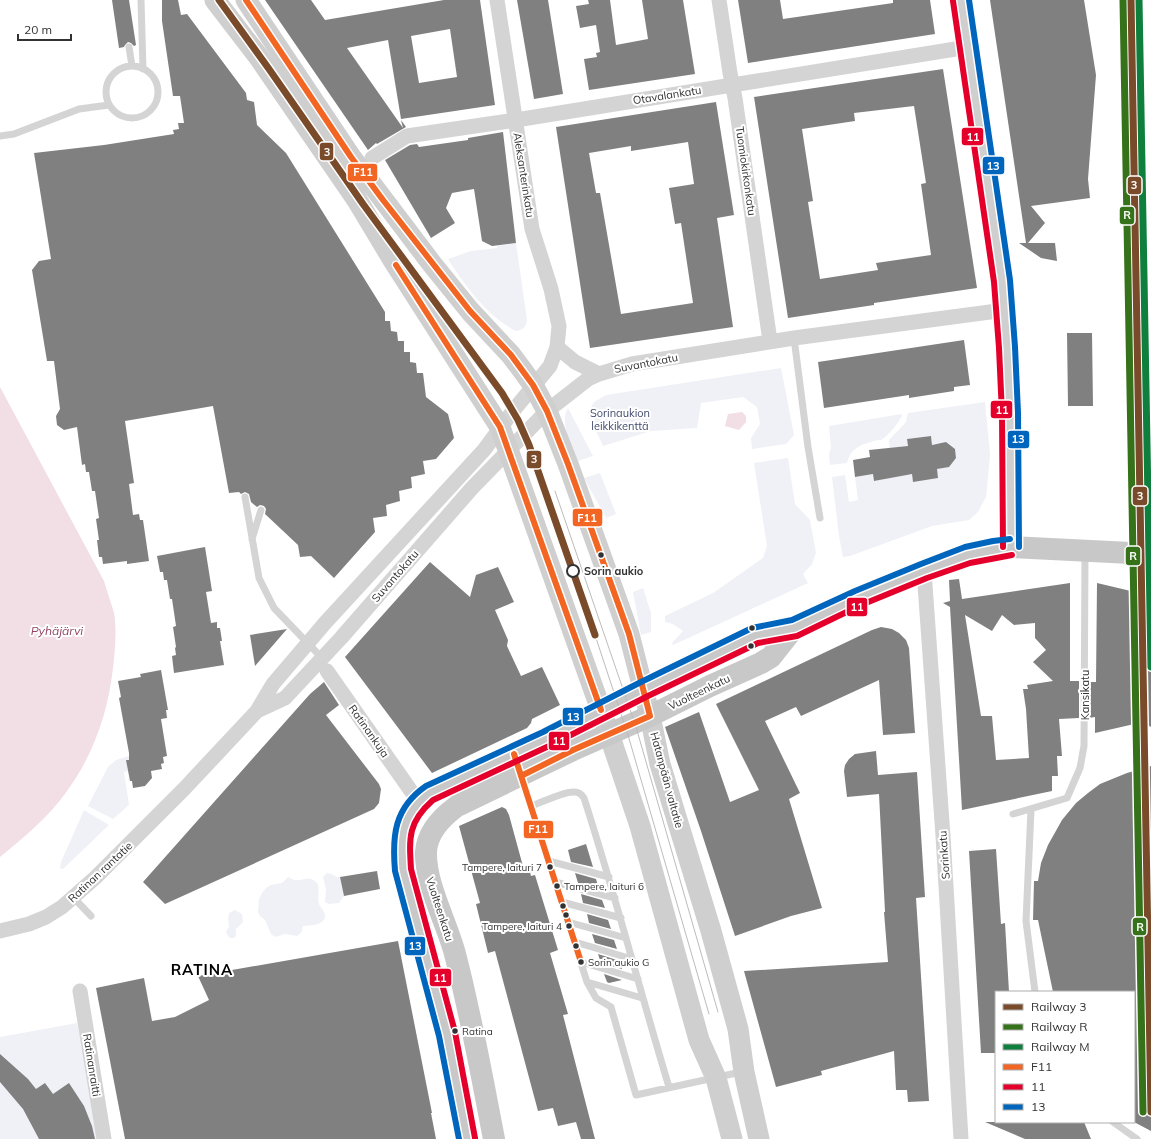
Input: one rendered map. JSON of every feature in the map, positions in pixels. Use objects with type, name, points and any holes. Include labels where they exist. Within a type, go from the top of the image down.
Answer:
[{"type":"main road","name":"Vuolteenkatu","points":[[467,1139],[445,1027],[403,870],[401,851],[402,830],[416,803],[429,792],[514,754],[755,635],[794,628],[858,598],[968,555],[1011,547],[1151,554]]},
{"type":"main road","name":"Vuolteenkatu","points":[[494,1139],[465,993],[454,952],[429,880],[426,865],[426,850],[433,829],[457,806],[608,734],[650,716],[771,657],[794,628]]},
{"type":"street","points":[[215,0],[258,56],[357,200],[393,260],[500,427],[601,710],[640,826],[699,1040],[716,1078],[732,1139]]},
{"type":"street","name":"Hatanpään valtatie","points":[[246,0],[340,141],[383,200],[470,311],[511,355],[533,385],[547,411],[568,464],[629,634],[644,689],[660,764],[711,931],[738,1029],[744,1072],[759,1139]]},
{"type":"street","name":"Aleksanterinkatu","points":[[497,0],[532,229],[556,307],[559,326],[557,347],[550,366],[533,385]]},
{"type":"street","name":"Tuomiokirkonkatu","points":[[719,0],[735,98],[770,342]]},
{"type":"street","points":[[961,0],[1005,310],[1010,404],[1011,547]]},
{"type":"street","name":"Otavalankatu","points":[[372,158],[407,136],[968,48]]},
{"type":"street","name":"Suvantokatu","points":[[258,712],[285,698],[325,665],[472,488],[547,411],[588,380],[599,374],[632,364],[794,338],[1005,310]]},
{"type":"street","points":[[557,347],[575,362],[599,374]]},
{"type":"street","name":"Suvantokatu","points":[[184,789],[258,712],[273,684],[325,623],[481,453],[533,385]]},
{"type":"street","name":"Sorinkatu","points":[[924,571],[943,842],[961,1139]]},
{"type":"street","name":"Ratinankuja","points":[[325,665],[411,791]]},
{"type":"street","name":"Ratinan rantatie","points":[[0,931],[29,924],[46,917],[62,907],[96,877],[184,789]]},
{"type":"street","name":"Ratinanraitti","points":[[80,991],[104,1139]]},
{"type":"lane","points":[[141,0],[143,69]]},
{"type":"lane","points":[[129,47],[132,66]]},
{"type":"lane","points":[[132,66],[143,69],[155,80],[158,88],[154,106],[140,117],[131,118],[122,116],[115,112],[109,105],[106,97],[106,88],[109,80],[113,74],[120,69],[132,66]]},
{"type":"lane","points":[[0,136],[14,134],[79,109],[109,105]]},
{"type":"lane","points":[[794,338],[808,447],[820,518]]},
{"type":"lane","points":[[245,497],[259,578],[274,608],[308,644],[325,665]]},
{"type":"lane","points":[[252,542],[261,510]]},
{"type":"lane","name":"Kansikatu","points":[[1013,814],[1031,810],[1067,798],[1080,768],[1084,746],[1085,551]]},
{"type":"lane","points":[[514,754],[587,982],[596,998],[611,1007],[636,1094],[744,1072]]},
{"type":"lane","points":[[531,806],[569,792],[577,792],[584,798],[609,877],[642,998],[669,1087]]},
{"type":"lane","points":[[1031,810],[1026,920],[1035,991]]},
{"type":"lane","points":[[549,861],[609,877]]},
{"type":"lane","points":[[555,882],[615,898]]},
{"type":"lane","points":[[73,897],[91,916]]},
{"type":"lane","points":[[562,902],[621,918]]},
{"type":"lane","points":[[568,922],[626,938]]},
{"type":"lane","points":[[575,942],[632,959]]},
{"type":"lane","points":[[581,962],[638,979]]},
{"type":"lane","points":[[587,982],[642,998]]},
{"type":"lane","points":[[1114,1123],[1138,1139]]},
{"type":"green space","points":[[516,243],[527,320],[524,328],[516,331],[505,325],[486,309],[462,280],[448,259],[471,251],[497,248],[497,246]]},
{"type":"green space","name":"Sorinaukion leikkikenttä","points":[[781,368],[794,435],[786,444],[752,449],[751,438],[760,424],[757,407],[743,397],[701,403],[697,428],[651,431],[603,446],[588,413],[594,402],[606,395]]},
{"type":"green space","points":[[985,402],[990,454],[986,497],[978,512],[969,520],[932,526],[850,556],[843,557],[832,477],[845,475],[849,502],[858,500],[855,477],[873,474],[874,481],[912,473],[913,482],[937,469],[947,467],[947,465],[951,464],[956,458],[955,449],[944,444],[932,445],[931,436],[907,439],[909,448],[890,451],[889,440],[906,422],[908,413]]},
{"type":"green space","points":[[568,408],[593,456],[578,461],[567,434],[565,420]]},
{"type":"green space","points":[[902,414],[897,424],[884,438],[864,444],[857,448],[851,454],[847,463],[830,465],[829,454],[831,448],[829,426]]},
{"type":"green space","points":[[788,458],[795,504],[810,520],[816,553],[812,564],[803,574],[808,583],[673,645],[672,643],[683,631],[673,624],[665,622],[665,616],[713,593],[763,558],[767,546],[754,463]]},
{"type":"green space","points":[[600,473],[616,514],[606,518],[584,478]]},
{"type":"green space","points":[[643,588],[651,613],[651,632],[641,635],[633,592]]},
{"type":"green space","points":[[129,756],[129,760],[127,760],[128,771],[124,772],[129,805],[113,819],[88,806],[108,767],[116,760]]},
{"type":"green space","points":[[84,810],[109,825],[63,869],[60,868],[61,862]]},
{"type":"green space","points":[[327,873],[340,877],[344,896],[339,903],[329,904],[325,902],[326,889],[323,877]]},
{"type":"green space","points":[[288,877],[294,880],[312,879],[317,883],[319,888],[319,904],[324,912],[325,919],[319,924],[303,926],[301,933],[297,936],[285,934],[275,937],[271,934],[265,920],[258,912],[259,899],[266,888],[271,885],[282,883]]},
{"type":"green space","points":[[235,910],[242,914],[243,922],[236,929],[236,936],[234,938],[230,938],[226,932],[229,927],[229,913]]},
{"type":"green space","points":[[77,1023],[87,1062],[100,1139],[0,1139],[0,1037]]},
{"type":"water","name":"Pyhäjärvi","points":[[0,387],[104,581],[114,613],[116,634],[108,701],[98,732],[85,762],[77,777],[52,809],[36,826],[0,857]]},
{"type":"water","points":[[742,412],[746,416],[746,422],[739,430],[725,426],[728,414]]},
{"type":"building","points":[[112,0],[129,0],[136,45],[134,46],[128,42],[124,47],[119,48]]},
{"type":"building","points":[[162,0],[178,0],[181,15],[187,14],[246,93],[247,100],[254,102],[257,125],[286,153],[385,312],[385,321],[390,321],[391,331],[397,332],[398,341],[404,341],[404,352],[410,352],[410,362],[416,363],[417,373],[423,373],[426,397],[448,414],[454,438],[436,459],[423,461],[425,474],[411,477],[412,488],[399,491],[400,501],[386,505],[387,516],[373,518],[375,532],[334,578],[311,556],[300,557],[298,545],[265,514],[266,509],[264,506],[260,505],[257,507],[251,502],[249,494],[245,492],[241,494],[239,492],[229,493],[213,406],[125,421],[134,483],[129,484],[133,515],[139,514],[140,520],[143,520],[149,561],[127,564],[127,561],[103,564],[102,557],[99,557],[97,540],[99,540],[96,519],[99,518],[95,491],[92,491],[89,472],[86,472],[85,464],[82,465],[77,427],[64,430],[57,425],[56,416],[60,409],[54,361],[47,361],[32,270],[39,261],[51,259],[34,153],[104,145],[174,134],[173,130],[179,129],[178,123],[184,123],[180,96],[173,96],[162,21]]},
{"type":"building","points":[[265,0],[311,0],[325,20],[444,0],[480,0],[495,105],[401,119],[388,40],[347,48],[403,128],[401,120],[406,127],[377,144],[376,143],[368,150]],"holes":[[[450,29],[457,77],[419,83],[411,36]]]},
{"type":"building","points":[[517,0],[548,0],[563,94],[534,99]]},
{"type":"building","points":[[588,0],[610,0],[616,45],[648,39],[642,0],[683,0],[695,74],[589,90],[584,59],[597,57],[596,53],[600,52],[596,25],[580,28],[576,6],[589,4]]},
{"type":"building","points":[[738,0],[780,0],[783,19],[893,3],[893,0],[930,0],[935,34],[748,63]]},
{"type":"building","points":[[990,0],[1084,0],[1096,75],[1088,179],[1090,198],[1031,206],[1045,223],[1028,243],[1055,243],[1057,261],[1041,258],[1019,243],[1026,243]]},
{"type":"building","points":[[943,69],[977,288],[874,303],[874,305],[788,318],[754,97]],"holes":[[[914,106],[926,183],[921,184],[931,255],[876,263],[878,270],[820,279],[808,202],[813,201],[802,129],[855,121],[854,113]]]},
{"type":"building","points":[[716,102],[734,215],[717,218],[733,327],[590,348],[556,127]],"holes":[[[688,142],[694,184],[669,188],[675,224],[681,223],[693,303],[621,314],[600,193],[596,193],[589,153],[631,146],[631,151]]]},
{"type":"building","points":[[503,132],[516,243],[492,246],[482,241],[474,189],[452,193],[446,208],[455,223],[431,238],[385,160],[410,145],[417,144],[419,147],[468,140],[468,138]]},
{"type":"building","points":[[1067,333],[1092,333],[1093,406],[1068,406]]},
{"type":"building","points":[[964,340],[970,385],[954,387],[954,391],[909,398],[909,395],[824,408],[818,362]]},
{"type":"building","points":[[931,436],[932,445],[946,442],[955,449],[956,458],[949,467],[937,469],[938,478],[913,482],[912,474],[874,481],[873,474],[855,477],[853,460],[870,457],[869,450],[908,446],[907,439]]},
{"type":"building","points":[[205,547],[212,591],[206,592],[211,623],[217,622],[217,628],[220,628],[222,641],[220,641],[224,665],[174,673],[172,656],[176,655],[176,647],[173,627],[176,626],[172,599],[170,599],[167,580],[164,580],[163,572],[160,572],[157,556]]},
{"type":"building","points":[[430,562],[470,597],[476,575],[498,567],[514,602],[495,610],[508,640],[507,646],[521,676],[542,667],[560,705],[532,719],[527,728],[432,773],[345,657]]},
{"type":"building","points":[[959,579],[962,599],[1070,583],[1070,681],[1079,681],[1079,718],[1059,719],[1062,756],[1057,756],[1058,776],[1052,776],[1052,791],[962,810],[950,607],[943,603],[950,601],[949,580]],"holes":[[[965,615],[992,631],[1002,615],[1014,625],[1035,623],[1035,638],[1046,650],[1033,662],[1053,681],[1027,685],[1028,689],[1023,689],[1026,709],[1029,758],[996,760],[992,716],[981,716]]]},
{"type":"building","points":[[1097,583],[1135,592],[1135,653],[1151,662],[1151,727],[1143,722],[1095,733],[1095,717],[1089,718],[1089,682],[1096,682]]},
{"type":"building","points":[[881,627],[892,629],[899,633],[906,640],[909,648],[915,733],[883,735],[879,680],[801,716],[796,707],[765,721],[800,793],[789,799],[822,908],[791,916],[735,936],[665,727],[699,712],[730,802],[759,790],[716,704]]},
{"type":"building","points":[[287,629],[255,666],[250,635]]},
{"type":"building","points":[[161,670],[168,710],[166,710],[167,718],[161,719],[167,756],[163,757],[164,763],[161,764],[162,769],[151,771],[152,778],[145,786],[133,788],[132,781],[130,781],[126,760],[129,760],[129,753],[119,698],[121,697],[118,681],[141,677],[140,674]]},
{"type":"building","points":[[324,682],[339,705],[326,715],[379,784],[381,789],[379,803],[374,809],[165,904],[143,882],[310,694]]},
{"type":"building","points":[[876,751],[878,775],[917,772],[925,897],[916,898],[929,1101],[908,1102],[907,1090],[896,1090],[894,1051],[821,1071],[822,1075],[776,1087],[744,971],[888,962],[884,912],[879,794],[847,797],[844,771],[845,765],[855,754]]},
{"type":"building","points":[[1151,766],[1151,1131],[1135,1123],[1135,991],[1053,991],[1038,920],[1033,920],[1034,881],[1038,881],[1041,863],[1048,845],[1062,820],[1076,803],[1100,784],[1127,773]]},
{"type":"building","points":[[502,807],[506,809],[509,815],[524,870],[529,868],[531,876],[535,875],[558,950],[550,953],[568,1014],[563,1015],[595,1139],[581,1139],[576,1122],[558,1126],[553,1108],[538,1111],[495,951],[488,953],[476,904],[480,903],[459,826]]},
{"type":"building","points":[[586,844],[593,867],[571,862],[568,850]]},
{"type":"building","points":[[996,849],[1001,924],[1005,923],[1009,991],[995,991],[995,1053],[981,1053],[969,851]]},
{"type":"building","points":[[377,871],[380,889],[344,896],[340,877]]},
{"type":"building","points":[[575,873],[596,879],[599,889],[578,883]]},
{"type":"building","points":[[581,894],[602,900],[605,908],[583,903]]},
{"type":"building","points":[[587,914],[608,920],[611,929],[589,923]]},
{"type":"building","points":[[592,934],[614,940],[617,949],[595,943]]},
{"type":"building","points":[[398,941],[436,1139],[125,1139],[96,988],[144,978],[152,1021],[175,1017],[209,1000],[198,976]]},
{"type":"building","points":[[598,954],[620,961],[622,969],[601,963]]},
{"type":"building","points":[[604,974],[622,980],[609,983],[607,982]]},
{"type":"building","points":[[0,1054],[28,1079],[36,1089],[45,1083],[53,1094],[69,1083],[84,1106],[92,1126],[95,1139],[39,1139],[23,1109],[0,1082]]},
{"type":"building","points":[[985,1122],[1084,1123],[1091,1139],[1025,1139]]},
{"type":"tram line","points":[[555,491],[636,727],[718,1012]]},
{"type":"tram line","points":[[595,635],[628,735],[709,1014]]},
{"type":"rail line","name":"3","points":[[219,0],[363,204],[502,393],[518,420],[529,445],[595,635]]},
{"type":"rail line","name":"R","points":[[1123,0],[1143,1112]]},
{"type":"rail line","name":"3","points":[[1131,0],[1151,1112]]},
{"type":"rail line","name":"M","points":[[1139,0],[1151,667]]},
{"type":"transit line","name":"F11","points":[[246,0],[351,157],[383,200],[470,311],[511,355],[533,385],[547,411],[568,464],[629,634],[650,716]]},
{"type":"transit line","name":"13","points":[[969,0],[1010,280],[1018,413],[1019,547]]},
{"type":"transit line","name":"11","points":[[953,1],[994,282],[1002,414],[1003,547]]},
{"type":"transit line","name":"F11","points":[[396,265],[500,427],[601,710]]},
{"type":"transit line","name":"13","points":[[459,1139],[439,1036],[395,871],[394,846],[397,824],[401,813],[415,795],[426,786],[543,732],[752,628],[792,620],[855,591],[965,547],[1010,539]]},
{"type":"transit line","name":"11","points":[[475,1138],[455,1032],[411,869],[410,839],[415,823],[425,808],[433,800],[549,746],[758,643],[797,636],[861,605],[927,578],[970,563],[1012,555]]},
{"type":"transit line","name":"F11","points":[[521,776],[573,750],[650,716]]},
{"type":"transit line","name":"F11","points":[[514,754],[581,962]]},
{"type":"place","name":"Sorin aukio","points":[[573,571]]},
{"type":"place","name":"Tampere, laituri 7","points":[[550,867]]},
{"type":"place","name":"Tampere, laituri 6","points":[[557,886]]},
{"type":"place","name":"Tampere, laituri 4","points":[[569,926]]},
{"type":"place","name":"Sorin aukio G","points":[[581,962]]},
{"type":"place","name":"Ratina","points":[[455,1031]]},
{"type":"district","name":"RATINA","points":[[202,970]]}]
